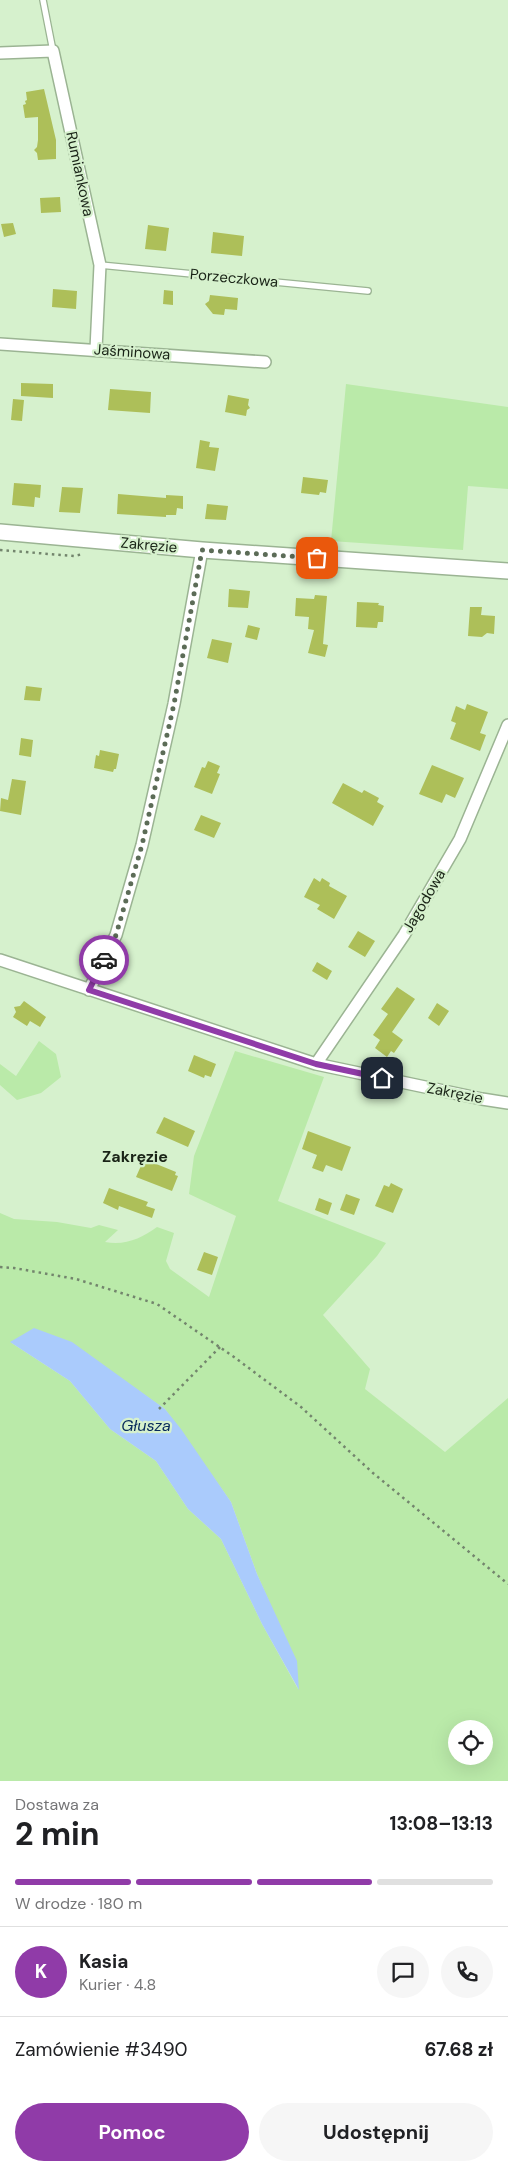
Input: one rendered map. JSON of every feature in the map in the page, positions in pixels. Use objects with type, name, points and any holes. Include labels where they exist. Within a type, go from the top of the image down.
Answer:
[{"type":"street","points":[[0,53],[53,50]]},
{"type":"street","name":"Rumiankowa","points":[[53,50],[100,266],[96,349]]},
{"type":"street","name":"Jaśminowa","points":[[0,344],[96,349],[265,362]]},
{"type":"street","name":"Zakręzie","points":[[0,532],[202,550],[508,571]]},
{"type":"street","points":[[89,990],[116,935],[142,845],[174,704],[202,550]]},
{"type":"street","name":"Jagodowa","points":[[316,1064],[404,935],[460,839],[508,725]]},
{"type":"street","name":"Zakręzie","points":[[0,960],[316,1064],[508,1103]]},
{"type":"lane","name":"Rumiankowa","points":[[43,0],[53,50]]},
{"type":"lane","name":"Porzeczkowa","points":[[100,266],[368,290]]},
{"type":"path","points":[[0,550],[74,556],[90,553]]},
{"type":"path","points":[[0,1267],[76,1279],[157,1304],[220,1347],[301,1407],[373,1473],[508,1584]]},
{"type":"path","points":[[160,1409],[220,1347]]},
{"type":"green space","points":[[346,384],[508,407],[508,489],[468,486],[463,550],[331,541]]},
{"type":"green space","points":[[39,1041],[56,1054],[61,1077],[41,1093],[17,1100],[0,1085],[0,1064],[16,1076]]},
{"type":"green space","points":[[235,1051],[324,1077],[278,1201],[386,1243],[377,1256],[323,1315],[370,1369],[365,1389],[445,1452],[508,1398],[508,1781],[0,1781],[0,1213],[14,1219],[57,1222],[91,1228],[99,1225],[118,1230],[105,1242],[112,1243],[133,1240],[157,1227],[174,1233],[166,1261],[170,1269],[209,1297],[236,1216],[189,1194],[194,1156]],"holes":[[[10,1342],[133,1387],[165,1409],[231,1502],[257,1574],[275,1615],[298,1689],[262,1624],[221,1539],[188,1509],[156,1461],[110,1429],[70,1381]]]},
{"type":"water","name":"Głusza","points":[[34,1328],[72,1342],[165,1409],[181,1429],[231,1502],[257,1574],[297,1661],[299,1690],[262,1624],[221,1539],[188,1509],[156,1461],[110,1429],[70,1381],[10,1342]]},
{"type":"building","points":[[44,89],[56,140],[56,159],[38,160],[37,153],[34,150],[37,147],[38,140],[38,117],[25,118],[23,105],[26,104],[25,101],[27,100],[26,92]]},
{"type":"building","points":[[60,197],[61,212],[41,213],[40,198]]},
{"type":"building","points":[[13,223],[16,234],[4,237],[1,224]]},
{"type":"building","points":[[148,225],[169,228],[166,251],[145,249]]},
{"type":"building","points":[[213,232],[244,236],[242,256],[211,253]]},
{"type":"building","points":[[53,289],[77,291],[76,309],[52,307]]},
{"type":"building","points":[[164,290],[173,291],[173,305],[163,304]]},
{"type":"building","points":[[210,295],[238,298],[237,310],[225,309],[224,315],[213,314],[205,304],[209,301]]},
{"type":"building","points":[[21,383],[53,384],[53,398],[21,396]]},
{"type":"building","points":[[110,389],[151,392],[150,413],[108,410]]},
{"type":"building","points":[[228,395],[249,399],[248,405],[250,408],[247,410],[246,416],[225,412]]},
{"type":"building","points":[[13,399],[24,400],[22,421],[11,420]]},
{"type":"building","points":[[200,440],[210,442],[209,447],[219,448],[215,471],[196,468]]},
{"type":"building","points":[[303,477],[328,480],[326,493],[320,492],[319,495],[301,493]]},
{"type":"building","points":[[14,483],[41,485],[40,498],[35,497],[34,507],[12,505]]},
{"type":"building","points":[[62,487],[83,488],[80,513],[59,512]]},
{"type":"building","points":[[118,494],[166,498],[166,495],[183,496],[183,509],[177,508],[176,515],[166,515],[166,517],[117,514]]},
{"type":"building","points":[[207,504],[228,506],[226,520],[205,519]]},
{"type":"building","points":[[229,589],[250,591],[248,608],[228,607]]},
{"type":"building","points":[[315,595],[327,596],[323,644],[328,645],[325,657],[308,653],[314,630],[308,629],[309,617],[295,616],[296,598],[314,599]]},
{"type":"building","points":[[357,602],[379,603],[378,605],[384,606],[383,622],[378,622],[377,628],[356,627]]},
{"type":"building","points":[[470,607],[482,607],[481,615],[495,616],[494,634],[487,633],[482,637],[468,636]]},
{"type":"building","points":[[248,625],[260,628],[257,640],[245,637]]},
{"type":"building","points":[[212,639],[232,643],[228,663],[207,658]]},
{"type":"building","points":[[26,686],[42,688],[40,701],[24,700]]},
{"type":"building","points":[[467,704],[488,712],[480,733],[486,735],[480,751],[450,739],[456,723],[451,721],[456,706],[465,710]]},
{"type":"building","points":[[21,738],[33,740],[31,757],[19,755]]},
{"type":"building","points":[[100,750],[119,754],[116,769],[113,772],[94,768],[96,755],[99,756]]},
{"type":"building","points":[[208,761],[220,766],[217,773],[220,774],[212,794],[194,787],[202,767],[205,768]]},
{"type":"building","points":[[432,765],[464,778],[455,798],[446,794],[442,803],[419,794]]},
{"type":"building","points":[[12,779],[26,781],[21,815],[0,811],[1,798],[8,800]]},
{"type":"building","points":[[343,783],[362,793],[364,790],[379,798],[377,802],[384,806],[373,826],[332,803]]},
{"type":"building","points":[[201,815],[221,823],[214,838],[194,830]]},
{"type":"building","points":[[314,878],[320,882],[322,878],[330,883],[329,886],[347,896],[334,919],[317,909],[320,905],[304,897]]},
{"type":"building","points":[[358,931],[375,941],[365,957],[348,947]]},
{"type":"building","points":[[317,962],[332,971],[327,980],[312,971]]},
{"type":"building","points":[[397,987],[415,999],[392,1032],[403,1040],[394,1053],[391,1051],[387,1057],[375,1048],[380,1040],[373,1035],[388,1014],[381,1009]]},
{"type":"building","points":[[24,1001],[46,1017],[40,1027],[30,1021],[27,1026],[13,1017],[16,1012],[14,1007],[20,1006]]},
{"type":"building","points":[[437,1003],[449,1011],[439,1026],[428,1018]]},
{"type":"building","points":[[194,1055],[216,1064],[211,1077],[205,1075],[204,1078],[188,1071]]},
{"type":"building","points":[[164,1117],[195,1131],[188,1147],[156,1133]]},
{"type":"building","points":[[308,1131],[351,1147],[342,1171],[326,1165],[323,1172],[312,1168],[317,1155],[302,1149]]},
{"type":"building","points":[[144,1159],[176,1172],[175,1175],[178,1176],[172,1191],[136,1177]]},
{"type":"building","points":[[391,1183],[403,1189],[393,1213],[375,1206],[384,1185],[389,1187]]},
{"type":"building","points":[[109,1188],[148,1202],[146,1206],[155,1209],[152,1218],[119,1206],[118,1210],[103,1203]]},
{"type":"building","points":[[346,1194],[360,1199],[354,1215],[340,1210]]},
{"type":"building","points":[[319,1198],[332,1203],[328,1215],[315,1210]]},
{"type":"building","points":[[204,1252],[218,1257],[212,1275],[197,1270]]},
{"type":"way so far","points":[[104,960],[116,935],[142,845],[174,704],[202,550],[317,558]]},
{"type":"district","name":"Zakręzie","points":[[135,1156]]},
{"type":"route","points":[[104,960],[89,990],[316,1064],[382,1078]]}]
